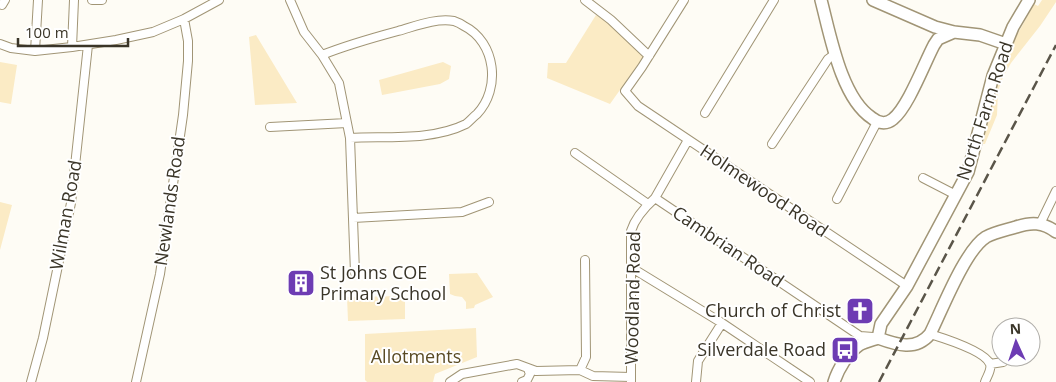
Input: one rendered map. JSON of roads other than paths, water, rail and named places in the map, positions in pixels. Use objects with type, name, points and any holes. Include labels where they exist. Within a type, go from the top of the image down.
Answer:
[{"type":"street","points":[[35,51],[38,0]]},
{"type":"street","points":[[72,47],[74,0]]},
{"type":"street","points":[[92,0],[102,0]]},
{"type":"street","points":[[0,44],[11,48],[35,51],[88,45],[153,32],[184,19],[209,2],[219,0]]},
{"type":"street","points":[[290,0],[304,32],[322,55],[339,83],[350,138],[355,273]]},
{"type":"street","points":[[585,0],[611,20],[649,56],[684,0]]},
{"type":"street","points":[[705,113],[774,0]]},
{"type":"street","points":[[821,0],[835,54],[847,87],[860,108],[877,122],[887,122],[895,116],[903,106],[938,39],[954,32]]},
{"type":"street","name":"North Farm Road","points":[[878,338],[881,324],[907,286],[968,172],[993,76],[1013,28],[1029,0]]},
{"type":"street","points":[[878,1],[935,26],[954,32],[980,35],[1006,44]]},
{"type":"street","name":"Newlands Road","points":[[136,382],[160,274],[179,143],[188,61],[188,41],[184,19]]},
{"type":"street","points":[[322,55],[347,45],[430,22],[455,21],[478,35],[485,45],[490,59],[492,79],[489,96],[468,123],[434,134],[350,138]]},
{"type":"street","name":"Wilman Road","points":[[31,382],[43,338],[71,203],[88,45]]},
{"type":"street","points":[[772,144],[828,59],[835,54]]},
{"type":"street","name":"Holmewood Road","points":[[649,56],[625,91],[638,106],[907,286]]},
{"type":"street","points":[[278,118],[274,127],[347,123]]},
{"type":"street","points":[[837,199],[877,122]]},
{"type":"street","name":"Woodland Road","points":[[631,379],[632,231],[634,222],[655,198],[688,140]]},
{"type":"street","points":[[575,153],[648,204]]},
{"type":"street","name":"North Farm Road","points":[[923,178],[956,195]]},
{"type":"street","points":[[1040,224],[1056,191]]},
{"type":"street","name":"Cambrian Road","points":[[655,198],[860,336],[878,338]]},
{"type":"street","points":[[353,218],[462,212],[489,202]]},
{"type":"street","points":[[834,382],[846,359],[860,345],[878,338],[891,343],[913,345],[924,341],[930,334],[965,263],[976,246],[985,238],[994,233],[1029,223],[1040,224],[1056,232]]},
{"type":"street","points":[[580,370],[586,357],[585,260]]},
{"type":"street","points":[[632,268],[722,323],[810,382]]},
{"type":"street","points":[[696,382],[698,361],[722,323]]},
{"type":"street","points":[[851,330],[854,337],[853,351]]},
{"type":"street","points":[[930,334],[979,353],[986,359],[990,364],[990,372],[984,382]]},
{"type":"street","points":[[450,382],[462,374],[517,364],[536,371],[580,370],[593,376],[631,379]]},
{"type":"street","points":[[522,382],[527,380],[530,374],[528,369]]},
{"type":"railway","points":[[879,382],[1056,45]]},
{"type":"place","name":"St Johns COE Primary School","points":[[301,283]]},
{"type":"place","name":"Church of Christ","points":[[860,311]]},
{"type":"place","name":"Silverdale Road","points":[[845,350]]},
{"type":"park label","name":"Allotments","points":[[416,357]]}]
